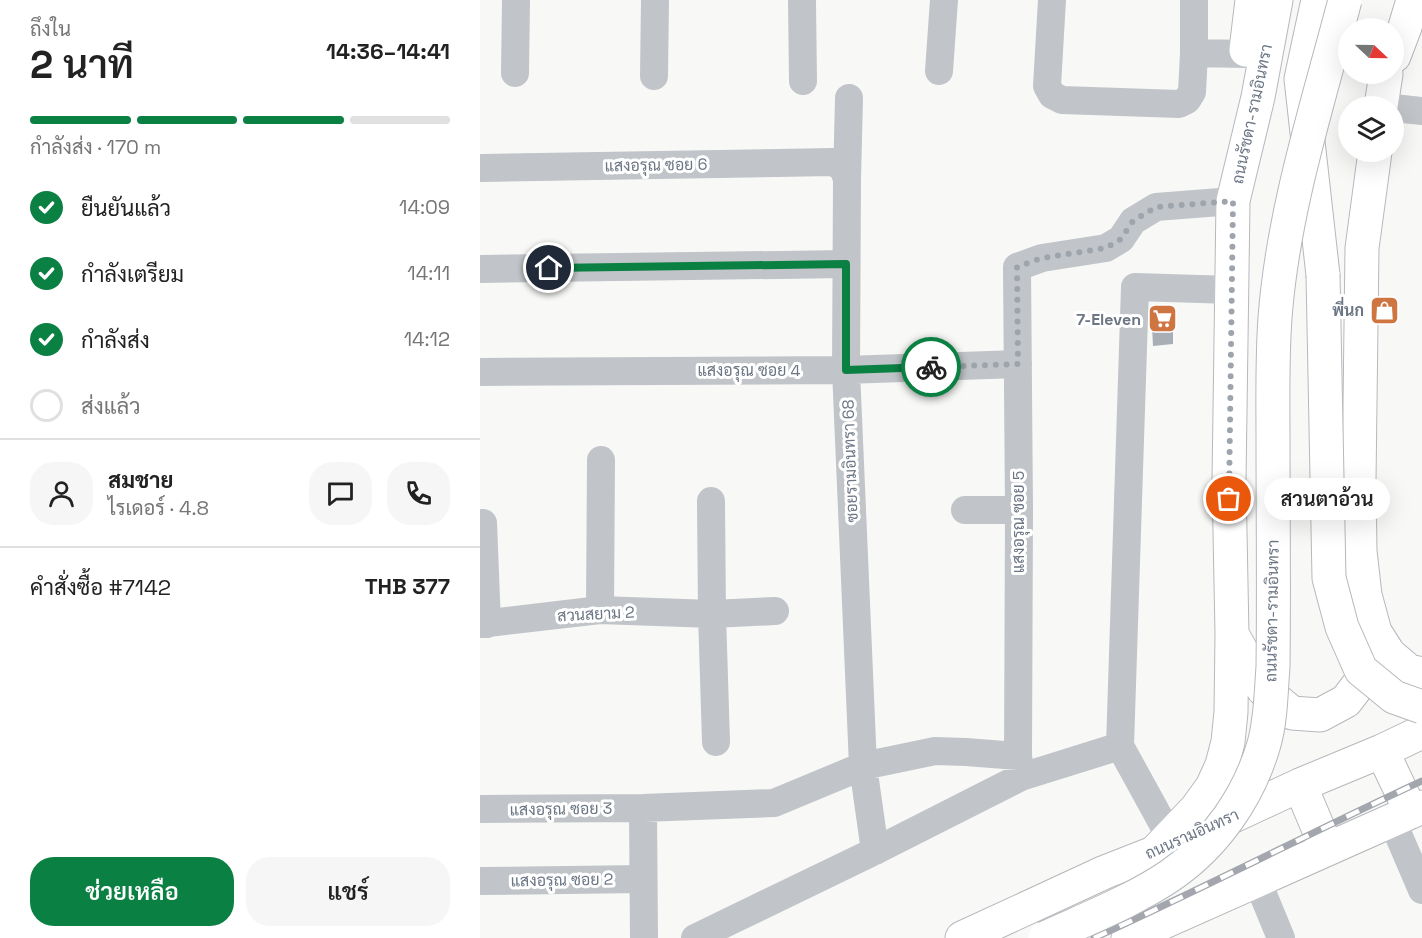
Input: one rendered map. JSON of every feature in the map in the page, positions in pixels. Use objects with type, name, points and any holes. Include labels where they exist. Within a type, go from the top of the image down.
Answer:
[{"type":"main road","points":[[1233,201],[1252,0]]},
{"type":"main road","name":"ถนนรัชดา-รามอินทรา","points":[[1163,844],[1196,809],[1212,787],[1222,765],[1228,742],[1231,712],[1232,634],[1229,481],[1233,201],[1258,97],[1276,0]]},
{"type":"main road","points":[[1307,0],[1301,79],[1323,275],[1329,578],[1342,627],[1361,670],[1394,697],[1422,707]]},
{"type":"main road","points":[[1301,79],[1318,0]]},
{"type":"main road","name":"ถนนรัชดา-รามอินทรา","points":[[1045,938],[1144,892],[1196,856],[1217,833],[1236,806],[1252,774],[1264,742],[1270,708],[1273,637],[1273,369],[1275,318],[1281,262],[1304,156],[1345,0]]},
{"type":"main road","points":[[1392,18],[1394,0]]},
{"type":"main road","points":[[1404,30],[1413,0]]},
{"type":"main road","points":[[1374,162],[1362,248],[1360,551],[1365,595],[1375,632],[1389,654],[1408,671],[1422,674]]},
{"type":"main road","points":[[1232,634],[1263,689],[1292,713],[1320,715],[1346,701],[1359,684],[1369,664],[1375,632]]},
{"type":"main road","name":"ถนนรามอินทรา","points":[[962,938],[1163,844],[1422,732]]},
{"type":"main road","points":[[1128,938],[1408,813],[1382,751]]},
{"type":"main road","points":[[1300,785],[1327,849]]},
{"type":"main road","points":[[1105,872],[1116,878],[1126,896],[1126,913],[1119,938]]},
{"type":"street","points":[[515,74],[516,0]]},
{"type":"street","points":[[654,76],[655,0]]},
{"type":"street","points":[[802,0],[803,81]]},
{"type":"street","points":[[939,71],[944,0]]},
{"type":"street","points":[[1052,0],[1047,88],[1052,95],[1061,100],[1181,104],[1192,92],[1194,0]]},
{"type":"street","points":[[1194,53],[1246,54]]},
{"type":"street","name":"ซอยรามอินทรา 68","points":[[849,98],[840,171],[846,264],[846,370],[863,766],[875,851]]},
{"type":"street","points":[[1404,109],[1422,111]]},
{"type":"street","name":"แสงอรุณ ซอย 6","points":[[480,168],[840,171]]},
{"type":"street","name":"แสงอรุณ ซอย 5","points":[[1019,767],[1017,267],[1042,258],[1106,248],[1121,239],[1133,221],[1156,207],[1233,201]]},
{"type":"street","points":[[480,269],[846,264]]},
{"type":"street","points":[[1163,844],[1120,746],[1135,286],[1232,290]]},
{"type":"street","name":"แสงอรุณ ซอย 4","points":[[480,372],[846,370],[1018,364]]},
{"type":"street","points":[[600,610],[601,460]]},
{"type":"street","points":[[711,501],[716,742]]},
{"type":"street","points":[[965,510],[1019,510]]},
{"type":"street","points":[[483,523],[484,624]]},
{"type":"street","name":"สวนสยาม 2","points":[[484,624],[600,610],[712,614],[775,610]]},
{"type":"street","points":[[695,938],[875,851],[1019,767],[1120,746]]},
{"type":"street","points":[[644,938],[643,808],[774,803],[863,766],[935,751],[966,752],[1019,767]]},
{"type":"street","name":"แสงอรุณ ซอย 3","points":[[480,810],[643,808]]},
{"type":"street","points":[[1408,813],[1422,890]]},
{"type":"street","name":"แสงอรุณ ซอย 2","points":[[480,881],[643,879]]},
{"type":"street","points":[[1257,880],[1281,938]]},
{"type":"building","name":"7-Eleven","points":[[1173,305],[1173,344],[1153,346],[1151,306]]},
{"type":"railway","points":[[1094,938],[1422,781]]},
{"type":"way so far","points":[[931,367],[1018,364],[1017,267],[1042,258],[1106,248],[1121,239],[1133,221],[1156,207],[1233,201],[1229,499]]},
{"type":"place","name":"พี่นก","points":[[1385,310]]},
{"type":"place","name":"7-Eleven","points":[[1162,319]]},
{"type":"place","name":"สวนตาอ้วน","points":[[1229,499]]},
{"type":"route","points":[[549,268],[846,264],[846,370],[931,367]]}]
